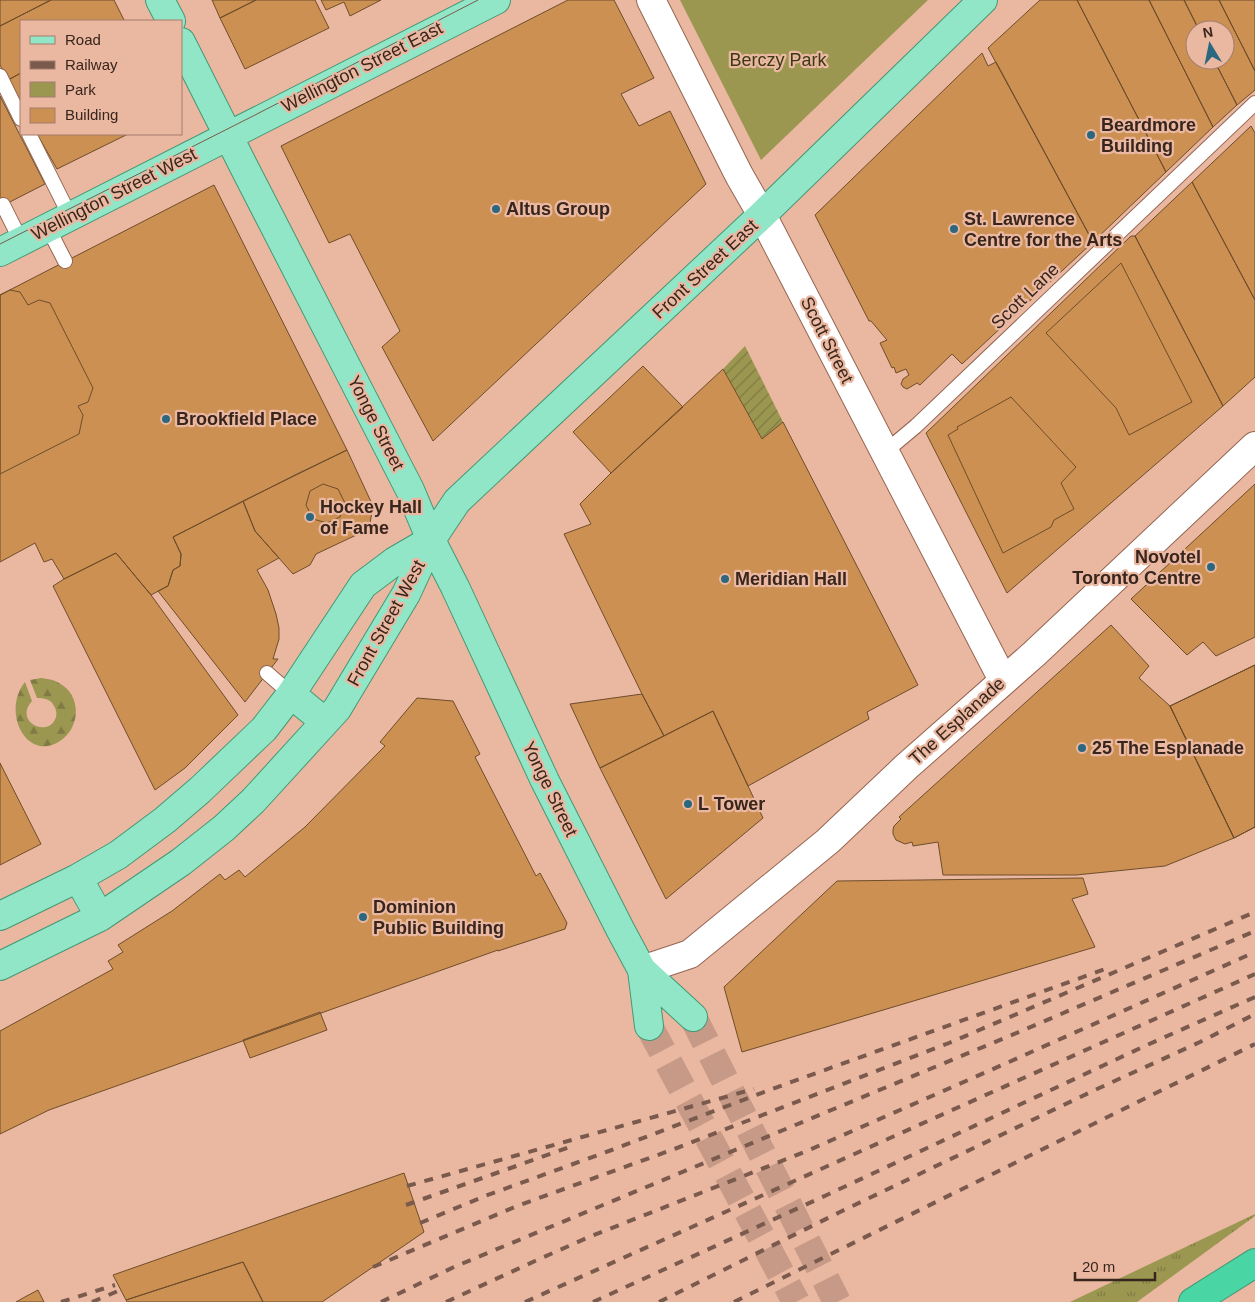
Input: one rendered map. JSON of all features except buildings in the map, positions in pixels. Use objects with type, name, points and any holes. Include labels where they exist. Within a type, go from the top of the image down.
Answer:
[{"type":"highway","points":[[1193,1302],[1255,1263]]},
{"type":"main road","points":[[160,0],[170,20]]},
{"type":"main road","name":"Wellington Street East","points":[[228,136],[496,0]]},
{"type":"main road","name":"Front Street East","points":[[431,540],[457,501],[762,215],[983,0]]},
{"type":"main road","name":"Yonge Street","points":[[182,44],[410,490],[431,540],[455,587],[545,781],[620,929],[642,970],[693,1017]]},
{"type":"main road","name":"Wellington Street West","points":[[11,246],[228,136]]},
{"type":"main road","name":"Front Street West","points":[[0,916],[78,878],[118,855],[165,820],[200,790],[264,729],[290,694],[363,585],[395,561],[431,540]]},
{"type":"main road","name":"Front Street West","points":[[0,966],[100,917],[181,862],[224,828],[253,801],[337,709],[406,594],[431,540]]},
{"type":"main road","points":[[290,694],[325,722]]},
{"type":"main road","points":[[78,878],[100,917]]},
{"type":"main road","name":"Yonge Street","points":[[642,970],[649,1026]]},
{"type":"street","name":"Scott Street","points":[[651,0],[1002,680]]},
{"type":"street","name":"The Esplanade","points":[[642,970],[690,954],[828,841],[906,767],[1002,680],[1034,654],[1255,446]]},
{"type":"lane","points":[[0,76],[20,117]]},
{"type":"lane","name":"Scott Lane","points":[[885,452],[916,426],[1255,103]]},
{"type":"lane","points":[[29,135],[59,222],[65,261]]},
{"type":"lane","points":[[3,205],[11,246]]},
{"type":"lane","points":[[267,673],[290,694]]},
{"type":"green space","name":"Berczy Park","points":[[680,0],[928,0],[761,160]]},
{"type":"green space","points":[[745,346],[783,422],[762,439],[723,369]]},
{"type":"green space","points":[[50,679],[66,688],[71,694],[76,709],[70,732],[64,738],[51,745],[40,746],[30,741],[22,732],[17,721],[16,708],[18,694],[25,682],[32,701],[27,709],[29,721],[40,727],[47,727],[52,723],[56,717],[53,704],[47,699],[37,698],[30,680]]},
{"type":"green space","points":[[1255,1214],[1255,1216],[1137,1302],[1070,1302]]},
{"type":"tunnel","points":[[693,1017],[837,1302]]},
{"type":"tunnel","points":[[649,1026],[796,1302]]},
{"type":"tram line","points":[[0,244],[478,0]]},
{"type":"railway","points":[[373,1267],[517,1206],[677,1148],[949,1043],[1255,912]]},
{"type":"railway","points":[[381,1302],[454,1267],[1019,1032],[1255,931]]},
{"type":"railway","points":[[446,1302],[589,1237],[807,1151],[1255,952]]},
{"type":"railway","points":[[420,1223],[485,1196],[772,1089],[1108,968]]},
{"type":"railway","points":[[525,1302],[1255,974]]},
{"type":"railway","points":[[593,1302],[1147,1045],[1255,997]]},
{"type":"railway","points":[[659,1302],[840,1212],[1200,1042],[1255,1014]]},
{"type":"railway","points":[[734,1302],[1255,1044]]},
{"type":"railway","points":[[407,1186],[754,1089]]},
{"type":"railway","points":[[406,1205],[570,1147]]},
{"type":"railway","points":[[61,1302],[115,1285]]},
{"type":"railway","points":[[92,1302],[118,1291]]},
{"type":"place","name":"Beardmore Building","points":[[1091,135]]},
{"type":"place","name":"Altus Group","points":[[496,209]]},
{"type":"place","name":"St. Lawrence Centre for the Arts","points":[[954,229]]},
{"type":"place","name":"Brookfield Place","points":[[166,419]]},
{"type":"place","name":"Hockey Hall of Fame","points":[[310,517]]},
{"type":"place","name":"Novotel Toronto Centre","points":[[1211,567]]},
{"type":"place","name":"Meridian Hall","points":[[725,579]]},
{"type":"place","name":"25 The Esplanade","points":[[1082,748]]},
{"type":"place","name":"L Tower","points":[[688,804]]},
{"type":"place","name":"Dominion Public Building","points":[[363,917]]}]
